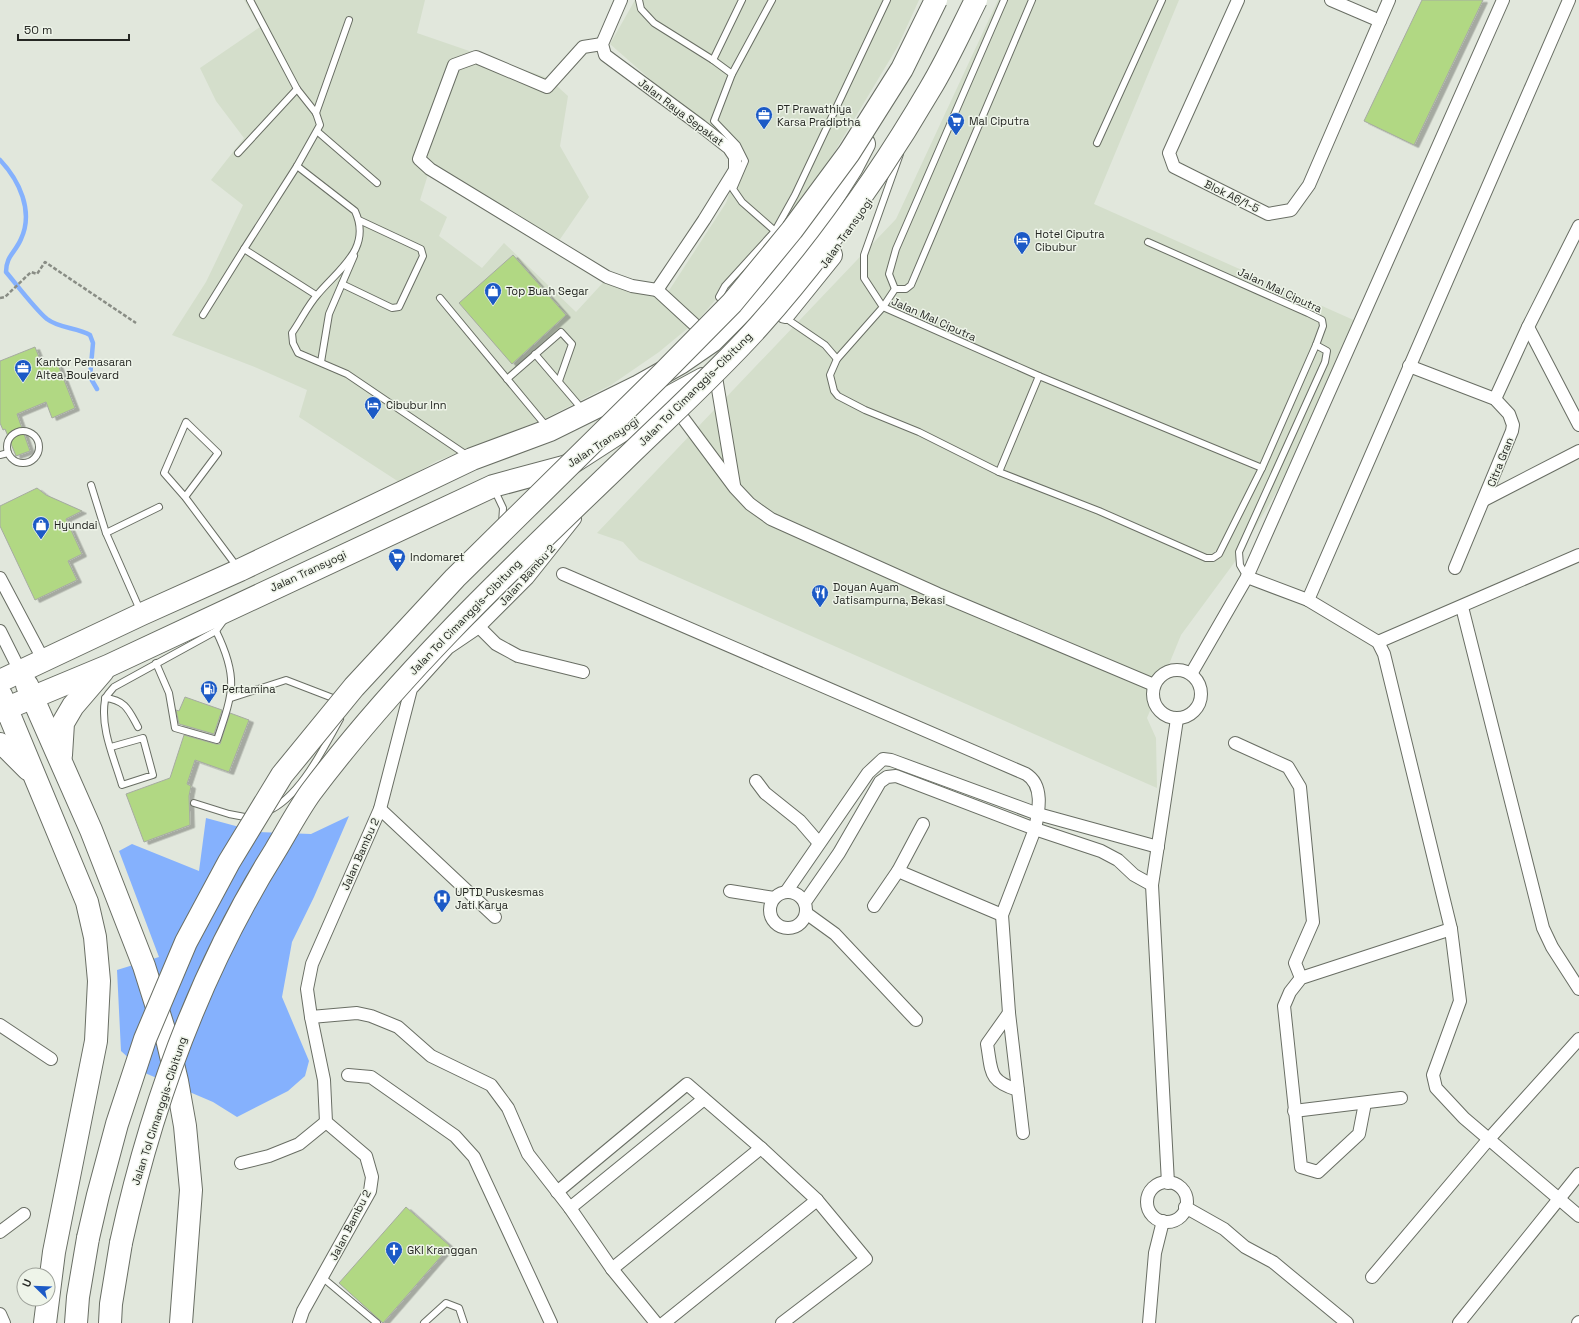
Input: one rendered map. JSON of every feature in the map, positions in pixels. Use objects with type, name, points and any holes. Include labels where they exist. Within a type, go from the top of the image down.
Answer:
[{"type":"highway","points":[[0,681],[142,614],[240,570],[472,459],[550,430],[646,382],[680,363],[712,341],[758,295],[822,214],[852,167],[879,114],[932,0]]},
{"type":"highway","points":[[76,1323],[88,1238],[98,1195],[117,1124],[145,1039],[186,942],[229,862],[282,775],[354,687],[455,578],[732,303],[792,230],[849,153],[902,69],[936,0]]},
{"type":"highway","name":"Jalan Transyogi","points":[[2,704],[33,698],[108,666],[493,486],[567,466],[629,426],[668,398],[693,386],[715,371],[748,346],[782,315],[811,282],[848,234],[906,138],[975,0]]},
{"type":"highway","name":"Jalan Tol Cimanggis–Cibitung","points":[[110,1323],[111,1304],[121,1243],[130,1202],[149,1133],[179,1043],[219,950],[258,878],[310,794],[379,708],[478,601],[690,397],[758,326],[820,252],[879,173],[932,86],[975,0]]},
{"type":"highway","points":[[61,760],[63,723],[83,693],[108,666]]},
{"type":"highway","points":[[20,672],[92,830],[144,966],[165,1032],[177,1081],[185,1126],[191,1190],[181,1323]]},
{"type":"highway","points":[[2,704],[36,777],[87,902],[95,937],[99,981],[96,1041],[54,1252],[45,1323]]},
{"type":"highway","points":[[0,744],[7,748],[36,777]]},
{"type":"street","points":[[621,0],[602,44],[583,47],[547,87],[476,57],[454,65],[420,154],[420,160],[430,169],[607,278],[632,286],[658,290],[712,341]]},
{"type":"street","name":"Blok A6/1-5","points":[[1238,0],[1169,153],[1174,167],[1268,214],[1291,210],[1309,185],[1389,0]]},
{"type":"street","points":[[1331,0],[1380,20]]},
{"type":"street","points":[[1191,674],[1247,577],[1503,0]]},
{"type":"street","points":[[1308,600],[1570,0]]},
{"type":"street","name":"Jalan Raya Sepakat","points":[[602,44],[605,55],[701,126],[729,148],[735,157],[735,170],[658,290]]},
{"type":"street","points":[[1495,399],[1528,328],[1579,226]]},
{"type":"street","points":[[1528,328],[1579,425]]},
{"type":"street","name":"Citra Gran","points":[[1410,366],[1495,399],[1509,414],[1513,425],[1512,431],[1455,568]]},
{"type":"street","points":[[715,371],[735,488]]},
{"type":"street","points":[[668,398],[735,488],[750,504],[771,518],[938,594],[1154,685]]},
{"type":"street","name":"Jalan Bambu 2","points":[[299,1323],[303,1311],[323,1278],[370,1191],[372,1177],[366,1156],[326,1122],[324,1080],[311,1018],[307,989],[312,964],[380,809],[411,689],[448,648],[479,627],[528,578],[619,460],[626,446],[629,426]]},
{"type":"street","points":[[1484,500],[1579,451]]},
{"type":"street","points":[[1378,642],[1462,607],[1579,555]]},
{"type":"street","points":[[563,574],[1026,774],[1035,780],[1038,786],[1038,814],[1035,828],[1002,915],[1009,1013],[1023,1133]]},
{"type":"street","points":[[1247,577],[1308,600],[1378,642],[1384,654],[1451,929],[1460,1000],[1433,1075],[1436,1088],[1464,1118],[1488,1140],[1579,1216]]},
{"type":"street","points":[[0,578],[44,661]]},
{"type":"street","points":[[1462,607],[1543,928],[1552,946],[1579,989]]},
{"type":"street","points":[[479,627],[496,644],[518,656],[583,672]]},
{"type":"street","points":[[0,631],[20,672]]},
{"type":"street","points":[[1170,671],[1184,671],[1191,674],[1197,680],[1201,689],[1201,698],[1198,707],[1185,718],[1177,719],[1165,716],[1156,708],[1153,697],[1154,685],[1158,679],[1170,671]]},
{"type":"street","points":[[1168,1183],[1152,885],[1177,719]]},
{"type":"street","points":[[1235,743],[1288,767],[1300,787],[1313,922],[1295,963],[1302,978]]},
{"type":"street","points":[[730,891],[774,898],[786,892],[868,773],[883,760],[891,760],[1038,814],[1158,847]]},
{"type":"street","points":[[774,898],[770,907],[771,918],[778,926],[783,928],[793,928],[798,926],[802,922],[806,907],[880,782],[887,777],[896,776],[1101,851],[1118,860],[1134,875],[1152,885]]},
{"type":"street","points":[[756,780],[765,793],[800,821],[819,843]]},
{"type":"street","points":[[380,809],[495,917]]},
{"type":"street","points":[[874,906],[898,871],[923,824]]},
{"type":"street","points":[[898,871],[1002,915]]},
{"type":"street","points":[[786,892],[797,894],[806,907],[835,934],[916,1020]]},
{"type":"street","points":[[1365,1104],[1359,1134],[1318,1172],[1301,1167],[1284,1006],[1290,992],[1302,978],[1451,929]]},
{"type":"street","points":[[311,1018],[358,1013],[371,1016],[398,1027],[431,1056],[491,1085],[508,1108],[528,1154],[570,1208],[612,1269],[656,1323]]},
{"type":"street","points":[[1009,1013],[986,1044],[992,1076],[1004,1086],[1018,1090]]},
{"type":"street","points":[[0,1025],[51,1058]]},
{"type":"street","points":[[1372,1277],[1488,1140],[1579,1039]]},
{"type":"street","points":[[348,1075],[371,1077],[455,1136],[474,1157],[551,1323]]},
{"type":"street","points":[[557,1192],[687,1084],[761,1148],[817,1200],[866,1259],[782,1323]]},
{"type":"street","points":[[1294,1111],[1365,1104],[1401,1098]]},
{"type":"street","points":[[570,1208],[704,1099]]},
{"type":"street","points":[[241,1163],[269,1156],[299,1144],[326,1122]]},
{"type":"street","points":[[612,1269],[761,1148]]},
{"type":"street","points":[[1459,1323],[1558,1198],[1579,1174]]},
{"type":"street","points":[[1168,1183],[1177,1186],[1184,1192],[1186,1201],[1186,1207],[1178,1218],[1168,1222],[1158,1220],[1151,1213],[1147,1199],[1155,1187],[1168,1183]]},
{"type":"street","points":[[664,1323],[817,1200]]},
{"type":"street","points":[[1186,1207],[1224,1229],[1245,1247],[1273,1262],[1347,1323]]},
{"type":"street","points":[[0,1232],[24,1214]]},
{"type":"street","points":[[1149,1323],[1155,1253],[1163,1221]]},
{"type":"street","points":[[0,1314],[4,1323]]},
{"type":"lane","points":[[203,314],[297,166],[318,132],[320,126],[316,113],[298,89],[250,0]]},
{"type":"lane","points":[[639,0],[640,9],[654,23],[713,60],[732,74]]},
{"type":"lane","points":[[713,60],[742,0]]},
{"type":"lane","points":[[772,0],[732,74],[714,121],[737,145],[745,161],[733,189],[742,202],[775,231]]},
{"type":"lane","points":[[758,295],[723,302],[719,297],[725,286],[775,231],[795,195],[888,0]]},
{"type":"lane","points":[[895,289],[890,274],[896,249],[1004,0]]},
{"type":"lane","points":[[895,289],[906,289],[911,285],[1032,0]]},
{"type":"lane","points":[[1097,143],[1162,0]]},
{"type":"lane","points":[[316,113],[349,20]]},
{"type":"lane","points":[[238,153],[298,89]]},
{"type":"lane","points":[[318,132],[377,183]]},
{"type":"lane","points":[[895,289],[883,307],[864,278],[864,256],[906,138]]},
{"type":"lane","points":[[297,166],[355,211],[359,220],[360,240],[329,314],[321,362]]},
{"type":"lane","points":[[342,284],[392,308],[399,308],[423,256],[421,249],[359,220]]},
{"type":"lane","name":"Jalan Mal Ciputra","points":[[1148,242],[1322,320],[1323,326],[1316,345],[1262,468],[1222,549],[1216,557],[1208,559],[1099,511],[999,472],[919,432],[865,410],[838,396],[834,391],[830,375],[837,359],[883,307],[1040,376],[1262,468]]},
{"type":"lane","points":[[244,249],[316,295]]},
{"type":"lane","points":[[356,251],[316,295],[292,332],[292,338],[298,352],[347,374],[472,459]]},
{"type":"lane","points":[[440,298],[550,430]]},
{"type":"lane","points":[[782,315],[825,345],[837,359]]},
{"type":"lane","points":[[507,379],[561,332],[572,344],[559,381]]},
{"type":"lane","points":[[1247,577],[1240,565],[1239,552],[1325,362],[1327,351],[1316,345]]},
{"type":"lane","points":[[535,354],[585,412]]},
{"type":"lane","points":[[999,472],[1040,376]]},
{"type":"lane","points":[[185,497],[218,455],[186,422],[164,473],[185,497],[240,570]]},
{"type":"lane","points":[[19,431],[28,431],[36,437],[40,445],[38,454],[31,461],[23,463],[14,460],[8,453],[8,444],[12,436],[19,431]]},
{"type":"lane","points":[[0,455],[8,453]]},
{"type":"lane","points":[[91,485],[106,533],[142,614]]},
{"type":"lane","points":[[231,698],[286,680],[349,704],[358,690],[417,623],[488,555],[502,532],[502,508],[493,486]]},
{"type":"lane","points":[[106,533],[158,507]]},
{"type":"lane","points":[[111,748],[142,738],[153,775],[122,785],[104,726],[105,698],[114,687],[216,631],[234,606]]},
{"type":"lane","points":[[156,664],[169,693],[175,728],[217,740],[231,698],[232,672],[216,631]]},
{"type":"lane","points":[[105,698],[116,699],[128,708],[138,727]]},
{"type":"lane","points":[[194,803],[229,814],[252,818],[278,807],[308,774],[345,711]]},
{"type":"lane","points":[[323,1278],[377,1323]]},
{"type":"lane","points":[[424,1323],[446,1303],[459,1308],[464,1323]]},
{"type":"path","points":[[0,298],[5,298],[31,272],[37,274],[45,262],[136,323]]},
{"type":"shaded area","points":[[244,0],[425,0],[417,33],[548,78],[568,96],[560,146],[589,197],[554,248],[430,168],[420,200],[447,217],[439,236],[482,268],[504,243],[576,312],[610,275],[668,292],[726,203],[741,159],[610,44],[635,0],[919,0],[898,46],[817,181],[699,319],[659,352],[611,385],[544,419],[437,461],[399,482],[299,417],[307,390],[257,368],[172,335],[206,282],[243,205],[211,180],[244,138],[216,101],[200,68],[260,27]]},
{"type":"shaded area","points":[[998,0],[1179,0],[1094,204],[1358,322],[1301,451],[1234,563],[1181,635],[1147,718],[1156,738],[1157,788],[639,560],[623,542],[597,533],[896,219]]},
{"type":"water","points":[[349,816],[314,897],[292,942],[282,997],[309,1061],[305,1076],[288,1091],[237,1117],[213,1102],[145,1073],[121,1051],[117,970],[159,957],[119,851],[132,844],[199,871],[206,818],[258,832],[311,834]]},
{"type":"building","points":[[1422,0],[1483,0],[1414,145],[1364,121]]},
{"type":"building","points":[[513,255],[566,315],[512,364],[459,303]]},
{"type":"building","points":[[35,347],[43,367],[57,362],[75,408],[52,418],[46,402],[17,414],[30,451],[16,456],[5,429],[3,430],[0,423],[0,361]]},
{"type":"building","name":"Hyundai","points":[[37,488],[46,495],[82,511],[66,519],[82,554],[68,561],[77,580],[35,600],[0,526],[0,506]]},
{"type":"building","points":[[185,697],[222,710],[214,734],[179,724],[176,710],[179,711]]},
{"type":"building","points":[[230,713],[249,720],[229,772],[195,760],[187,784],[191,786],[189,796],[190,825],[144,842],[126,794],[170,778],[184,735],[220,744]]},
{"type":"building","name":"GKI Kranggan","points":[[406,1207],[450,1246],[383,1323],[339,1283]]},
{"type":"waterway","points":[[0,160],[7,168],[18,186],[25,207],[26,218],[25,228],[21,239],[9,258],[6,272],[47,319],[57,325],[85,332],[90,335],[93,343],[90,377],[97,389]]},
{"type":"place","name":"PT Prawathiya Karsa Pradiptha","points":[[764,130]]},
{"type":"place","name":"Mal Ciputra","points":[[956,136]]},
{"type":"place","name":"Hotel Ciputra Cibubur","points":[[1022,255]]},
{"type":"place","name":"Top Buah Segar","points":[[493,306]]},
{"type":"place","name":"Kantor Pemasaran Altea Boulevard","points":[[23,383]]},
{"type":"place","name":"Cibubur Inn","points":[[373,420]]},
{"type":"place","name":"Hyundai","points":[[41,540]]},
{"type":"place","name":"Indomaret","points":[[397,572]]},
{"type":"place","name":"Doyan Ayam Jatisampurna, Bekasi","points":[[820,608]]},
{"type":"place","name":"Pertamina","points":[[209,704]]},
{"type":"place","name":"UPTD Puskesmas Jati Karya","points":[[442,913]]},
{"type":"place","name":"GKI Kranggan","points":[[394,1265]]}]
